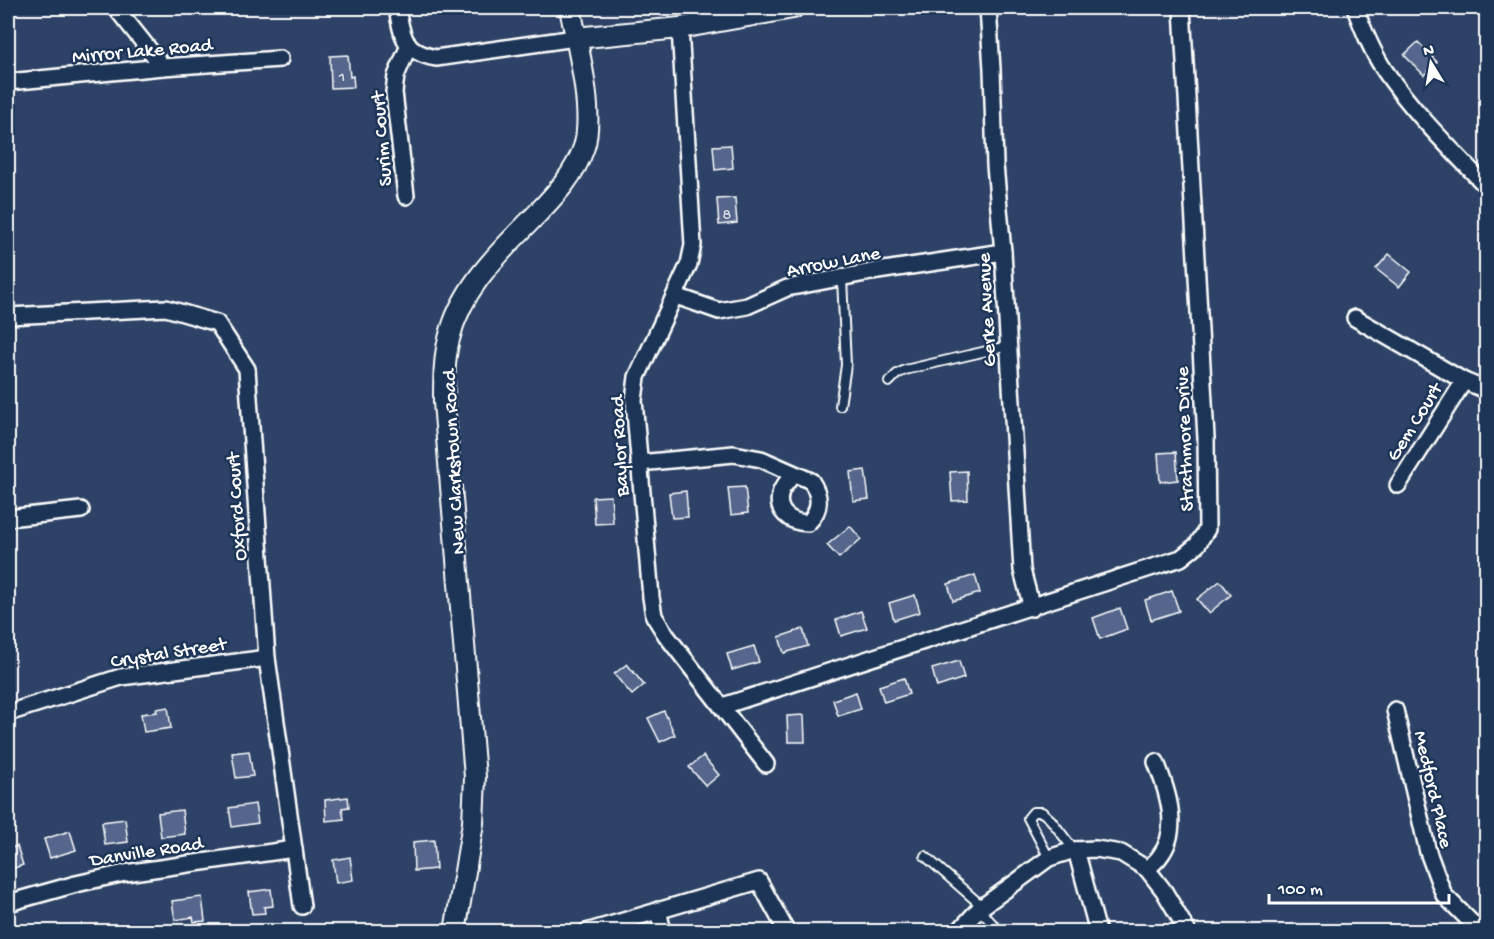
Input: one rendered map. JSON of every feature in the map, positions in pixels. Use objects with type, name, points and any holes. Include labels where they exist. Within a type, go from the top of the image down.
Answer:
[{"type":"street","points":[[116,8],[164,67]]},
{"type":"street","points":[[397,8],[400,28],[408,45],[418,54],[436,57],[575,38],[680,28],[792,8]]},
{"type":"street","name":"New Clarkstown Road","points":[[454,932],[473,823],[475,777],[444,402],[444,369],[449,338],[460,307],[475,281],[556,195],[574,171],[585,146],[587,117],[570,8]]},
{"type":"street","name":"Gerke Avenue","points":[[988,8],[995,165],[1003,252],[1022,570],[1032,608]]},
{"type":"street","name":"Strathmore Drive","points":[[723,706],[1181,558],[1197,545],[1207,529],[1206,438],[1182,8]]},
{"type":"street","points":[[1354,8],[1384,70],[1434,132],[1486,186]]},
{"type":"street","name":"Baylor Road","points":[[680,28],[693,245],[689,264],[676,296],[637,377],[634,400],[651,597],[654,616],[666,634],[766,764]]},
{"type":"street","name":"Surim Court","points":[[406,196],[394,92],[396,76],[408,45]]},
{"type":"street","name":"Mirror Lake Road","points":[[8,82],[164,67],[280,59]]},
{"type":"street","name":"Arrow Lane","points":[[676,296],[719,311],[747,306],[787,288],[1003,252]]},
{"type":"street","name":"Oxford Court","points":[[8,316],[166,308],[217,323],[247,369],[267,658],[302,906]]},
{"type":"street","points":[[1355,318],[1464,381],[1486,390]]},
{"type":"street","name":"Gem Court","points":[[1398,485],[1464,381]]},
{"type":"street","points":[[639,463],[734,454],[762,459],[793,475]]},
{"type":"street","points":[[8,518],[81,510]]},
{"type":"street","name":"Crystal Street","points":[[8,713],[121,677],[267,658]]},
{"type":"street","name":"Medford Place","points":[[1395,710],[1428,852],[1444,895],[1481,932]]},
{"type":"street","points":[[1147,869],[1161,856],[1170,833],[1171,808],[1156,762]]},
{"type":"street","name":"Danville Road","points":[[8,903],[125,873],[294,849]]},
{"type":"street","points":[[958,932],[980,907],[1049,858],[1075,850],[1096,849],[1121,853],[1147,869],[1164,891],[1188,932]]},
{"type":"street","points":[[1075,850],[1098,932]]},
{"type":"street","points":[[586,932],[759,881],[787,932]]},
{"type":"street","points":[[658,910],[663,932]]},
{"type":"lane","points":[[840,406],[846,365],[842,278]]},
{"type":"lane","points":[[889,382],[905,370],[1008,346]]},
{"type":"lane","points":[[1049,858],[1028,818],[1033,812],[1042,812],[1051,820],[1075,850]]},
{"type":"lane","points":[[925,856],[980,907],[1000,932]]},
{"type":"building","points":[[1418,42],[1437,62],[1424,75],[1404,55]]},
{"type":"building","points":[[348,55],[350,77],[353,76],[354,87],[331,88],[330,56]]},
{"type":"building","points":[[731,145],[733,168],[715,170],[713,146]]},
{"type":"building","points":[[735,198],[737,223],[719,225],[717,199]]},
{"type":"building","points":[[1389,254],[1411,272],[1399,287],[1376,269]]},
{"type":"building","points":[[1176,452],[1178,480],[1160,482],[1158,453]]},
{"type":"building","points":[[865,470],[869,499],[853,501],[850,472]]},
{"type":"building","points":[[967,471],[968,500],[952,501],[950,472]]},
{"type":"building","points":[[745,487],[748,513],[731,515],[728,488]]},
{"type":"building","points":[[686,491],[688,517],[672,518],[669,493]]},
{"type":"building","points":[[611,496],[613,523],[595,524],[593,497]]},
{"type":"building","points":[[850,526],[861,539],[839,558],[827,545]]},
{"type":"building","points":[[975,575],[980,593],[953,601],[948,584]]},
{"type":"building","points":[[1220,581],[1231,595],[1209,613],[1197,599]]},
{"type":"building","points":[[1172,591],[1179,611],[1151,620],[1145,600]]},
{"type":"building","points":[[915,595],[920,612],[894,620],[889,603]]},
{"type":"building","points":[[1120,608],[1127,629],[1100,639],[1093,618]]},
{"type":"building","points":[[861,611],[867,628],[841,636],[836,620]]},
{"type":"building","points":[[803,629],[808,646],[784,653],[779,637]]},
{"type":"building","points":[[754,646],[759,662],[732,670],[727,654]]},
{"type":"building","points":[[959,661],[964,678],[937,687],[932,669]]},
{"type":"building","points":[[627,664],[644,685],[632,695],[614,674]]},
{"type":"building","points":[[904,678],[909,694],[884,702],[879,686]]},
{"type":"building","points":[[856,692],[861,709],[838,716],[833,700]]},
{"type":"building","points":[[168,707],[171,728],[144,732],[141,714],[157,712],[156,709]]},
{"type":"building","points":[[664,711],[675,735],[660,742],[648,718]]},
{"type":"building","points":[[804,715],[805,742],[788,742],[787,716]]},
{"type":"building","points":[[249,751],[253,776],[236,778],[232,753]]},
{"type":"building","points":[[703,756],[719,775],[706,786],[689,767]]},
{"type":"building","points":[[348,797],[349,807],[342,808],[344,819],[326,821],[325,800]]},
{"type":"building","points":[[255,804],[258,823],[232,827],[229,808]]},
{"type":"building","points":[[182,810],[185,834],[161,837],[158,813]]},
{"type":"building","points":[[125,819],[128,842],[105,845],[102,822]]},
{"type":"building","points":[[70,831],[76,850],[50,858],[44,839]]},
{"type":"building","points":[[434,840],[436,869],[414,871],[413,842]]},
{"type":"building","points":[[17,846],[23,865],[8,870],[8,849]]},
{"type":"building","points":[[350,857],[353,880],[336,883],[333,860]]},
{"type":"building","points":[[271,889],[273,906],[264,907],[265,913],[252,914],[249,892]]},
{"type":"building","points":[[202,897],[205,921],[194,922],[193,917],[175,920],[172,901]]}]
